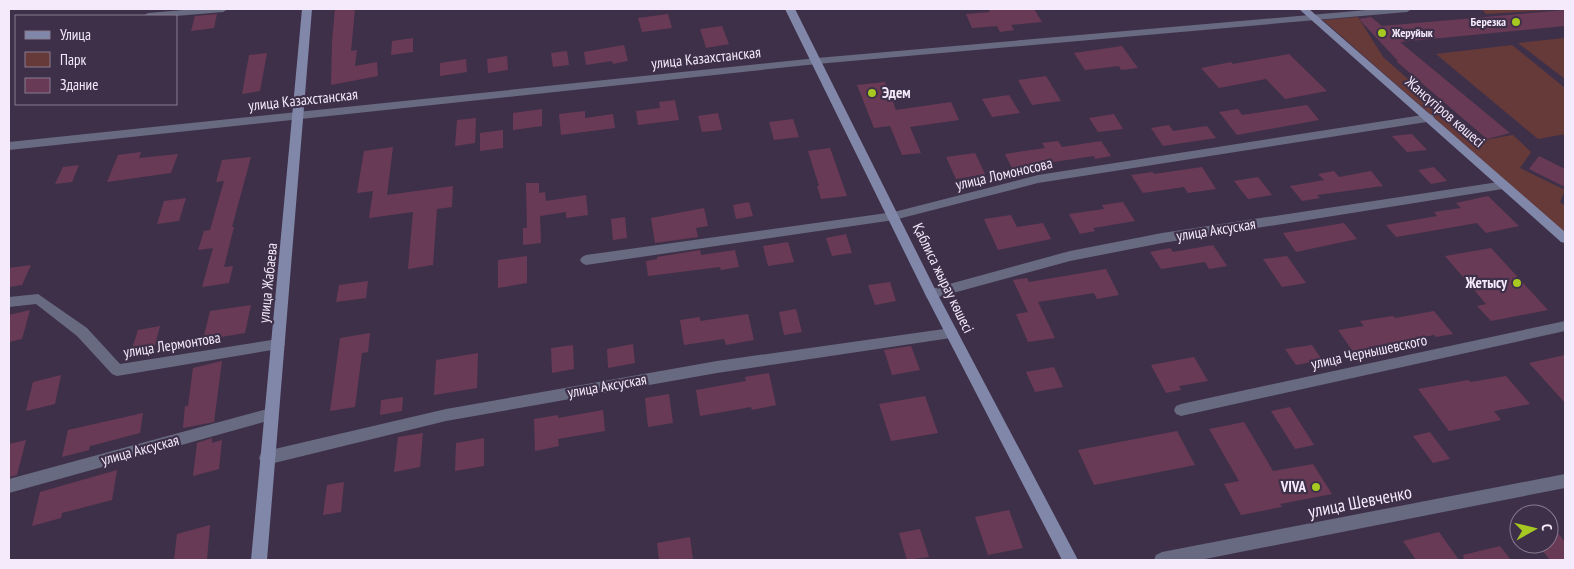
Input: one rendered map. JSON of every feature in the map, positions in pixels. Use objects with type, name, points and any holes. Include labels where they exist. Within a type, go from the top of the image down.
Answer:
[{"type":"street","points":[[159,15],[223,9]]},
{"type":"street","name":"улица Жабаева","points":[[259,560],[270,414],[300,115],[307,9]]},
{"type":"street","name":"Қаблиса жырау көшесі","points":[[790,9],[931,294],[1070,560]]},
{"type":"street","name":"Жансүгіров көшесі","points":[[1304,9],[1565,239]]},
{"type":"street","name":"улица Казахстанская","points":[[9,146],[817,61],[1407,9]]},
{"type":"street","name":"улица Ломоносова","points":[[586,260],[894,216],[1038,179],[1429,118]]},
{"type":"street","name":"улица Аксуская","points":[[931,294],[1070,256],[1162,238],[1505,185]]},
{"type":"street","name":"улица Лермонтова","points":[[9,302],[38,299],[82,332],[117,370],[278,344]]},
{"type":"street","name":"улица Чернышевского","points":[[1181,410],[1565,326]]},
{"type":"street","name":"улица Аксуская","points":[[266,458],[446,415],[717,367],[951,333]]},
{"type":"street","name":"улица Аксуская","points":[[9,486],[270,414]]},
{"type":"street","name":"улица Шевченко","points":[[1162,560],[1565,481]]},
{"type":"green space","points":[[1482,9],[1565,9],[1486,14]]},
{"type":"green space","points":[[1358,17],[1383,57],[1478,141],[1513,135],[1531,152],[1520,168],[1565,190],[1560,202],[1565,206],[1565,233],[1323,20]]},
{"type":"green space","points":[[1565,38],[1565,79],[1518,43]]},
{"type":"green space","points":[[1512,45],[1565,88],[1565,134],[1538,139],[1436,54]]},
{"type":"building","points":[[335,9],[355,9],[351,51],[357,50],[355,66],[377,62],[378,76],[331,85]]},
{"type":"building","points":[[988,9],[1034,9],[1042,22],[1011,25],[1014,30],[1000,32],[997,26],[972,28],[966,14],[990,12]]},
{"type":"building","points":[[1565,10],[1565,26],[1400,42],[1510,133],[1487,139],[1396,61],[1398,61],[1359,19],[1371,17],[1382,26]]},
{"type":"building","points":[[217,14],[214,28],[191,31],[195,16]]},
{"type":"building","points":[[668,14],[672,28],[642,32],[638,18]]},
{"type":"building","points":[[722,26],[729,44],[706,48],[700,29]]},
{"type":"building","points":[[413,38],[413,52],[391,55],[392,41]]},
{"type":"building","points":[[624,45],[628,61],[613,64],[612,61],[586,65],[584,52]]},
{"type":"building","points":[[1122,46],[1138,68],[1121,70],[1119,66],[1085,70],[1074,53]]},
{"type":"building","points":[[567,51],[569,65],[553,67],[551,53]]},
{"type":"building","points":[[267,53],[260,91],[242,94],[249,55]]},
{"type":"building","points":[[1289,54],[1327,91],[1285,99],[1266,79],[1219,88],[1201,68],[1231,62],[1233,64]]},
{"type":"building","points":[[507,56],[508,70],[488,73],[487,59]]},
{"type":"building","points":[[466,59],[467,72],[440,76],[440,63]]},
{"type":"building","points":[[1046,76],[1061,101],[1032,105],[1018,80]]},
{"type":"building","points":[[885,82],[896,110],[951,102],[959,120],[910,127],[921,153],[902,155],[890,126],[874,128],[857,85]]},
{"type":"building","points":[[1009,95],[1020,113],[992,117],[982,99]]},
{"type":"building","points":[[675,100],[679,120],[638,125],[636,111],[660,108],[659,102]]},
{"type":"building","points":[[1307,105],[1319,120],[1237,135],[1219,112],[1238,109],[1242,115]]},
{"type":"building","points":[[542,109],[542,126],[513,130],[513,113]]},
{"type":"building","points":[[585,111],[585,118],[613,114],[615,128],[561,135],[559,114]]},
{"type":"building","points":[[718,113],[722,130],[702,132],[698,116]]},
{"type":"building","points":[[1114,114],[1123,129],[1098,132],[1089,118]]},
{"type":"building","points":[[476,118],[475,143],[455,146],[457,120]]},
{"type":"building","points":[[793,119],[799,137],[774,140],[769,122]]},
{"type":"building","points":[[1169,125],[1173,131],[1207,126],[1216,138],[1163,146],[1151,128]]},
{"type":"building","points":[[503,130],[503,148],[480,151],[480,133]]},
{"type":"building","points":[[1412,134],[1427,150],[1407,152],[1392,136]]},
{"type":"building","points":[[1058,141],[1062,147],[1101,141],[1111,156],[1095,159],[1094,156],[1012,168],[1005,154],[1045,148],[1042,143]]},
{"type":"building","points":[[393,147],[387,195],[453,186],[452,207],[437,209],[433,265],[408,269],[413,212],[369,218],[373,191],[357,193],[364,151]]},
{"type":"building","points":[[830,148],[847,196],[821,199],[808,151]]},
{"type":"building","points":[[141,152],[139,158],[178,154],[171,173],[107,182],[118,155]]},
{"type":"building","points":[[975,153],[985,174],[956,179],[946,157]]},
{"type":"building","points":[[1539,156],[1565,169],[1565,187],[1529,169]]},
{"type":"building","points":[[251,157],[232,227],[234,227],[224,267],[233,266],[229,283],[202,287],[213,248],[198,250],[204,231],[210,230],[224,181],[216,182],[222,160]]},
{"type":"building","points":[[79,165],[72,182],[55,184],[63,167]]},
{"type":"building","points":[[1202,167],[1216,189],[1188,193],[1184,187],[1143,193],[1131,175],[1153,172],[1154,174]]},
{"type":"building","points":[[1434,167],[1447,181],[1431,184],[1418,170]]},
{"type":"building","points":[[1334,171],[1339,177],[1371,171],[1383,186],[1317,195],[1320,198],[1302,201],[1290,186],[1324,180],[1318,174]]},
{"type":"building","points":[[1258,177],[1272,195],[1248,199],[1234,181]]},
{"type":"building","points":[[526,183],[539,183],[539,193],[545,192],[546,201],[586,195],[588,215],[566,218],[566,212],[540,216],[541,243],[523,245],[523,228],[527,228]]},
{"type":"building","points":[[1488,196],[1519,226],[1486,233],[1477,223],[1396,237],[1386,225],[1437,216],[1434,212],[1461,208],[1456,203]]},
{"type":"building","points":[[186,198],[179,221],[157,224],[164,201]]},
{"type":"building","points":[[749,202],[753,216],[736,219],[733,205]]},
{"type":"building","points":[[1123,202],[1135,221],[1093,228],[1095,231],[1080,234],[1069,214],[1104,209],[1102,205]]},
{"type":"building","points":[[704,208],[708,226],[696,228],[698,237],[655,243],[651,218]]},
{"type":"building","points":[[1011,215],[1017,227],[1043,223],[1051,239],[998,250],[984,219]]},
{"type":"building","points":[[625,217],[627,238],[613,240],[611,219]]},
{"type":"building","points":[[1344,223],[1357,239],[1296,252],[1283,233]]},
{"type":"building","points":[[846,234],[852,253],[832,256],[826,238]]},
{"type":"building","points":[[788,242],[794,262],[768,266],[763,246]]},
{"type":"building","points":[[1213,245],[1227,266],[1209,269],[1205,262],[1161,269],[1150,252],[1170,248],[1173,252]]},
{"type":"building","points":[[1491,248],[1548,310],[1491,321],[1477,306],[1486,304],[1445,256]]},
{"type":"building","points":[[700,250],[701,255],[735,250],[739,267],[721,270],[720,267],[648,276],[646,261],[657,259],[657,257]]},
{"type":"building","points":[[527,256],[527,283],[498,288],[498,260]]},
{"type":"building","points":[[1287,256],[1306,283],[1282,287],[1263,259]]},
{"type":"building","points":[[31,265],[22,285],[9,287],[9,268]]},
{"type":"building","points":[[1106,269],[1119,295],[1097,299],[1094,293],[1038,302],[1055,338],[1028,342],[1016,314],[1028,312],[1013,280],[1027,278],[1029,282]]},
{"type":"building","points":[[368,281],[366,298],[336,302],[339,285]]},
{"type":"building","points":[[890,282],[896,301],[875,305],[868,285]]},
{"type":"building","points":[[251,305],[245,333],[203,340],[210,311]]},
{"type":"building","points":[[796,309],[802,332],[784,335],[779,312]]},
{"type":"building","points":[[30,310],[22,339],[9,342],[9,315]]},
{"type":"building","points":[[1434,311],[1453,334],[1436,337],[1434,335],[1369,347],[1371,350],[1354,353],[1338,330],[1364,326],[1360,321],[1393,316],[1395,318]]},
{"type":"building","points":[[748,314],[754,340],[726,345],[724,339],[684,345],[680,320],[700,317],[700,321]]},
{"type":"building","points":[[160,326],[154,349],[131,352],[138,330]]},
{"type":"building","points":[[370,333],[368,352],[362,353],[355,407],[330,411],[340,338]]},
{"type":"building","points":[[633,344],[635,363],[608,368],[607,349]]},
{"type":"building","points":[[573,345],[574,369],[552,373],[551,348]]},
{"type":"building","points":[[1312,345],[1322,360],[1296,365],[1285,349]]},
{"type":"building","points":[[911,346],[920,370],[892,375],[884,350]]},
{"type":"building","points":[[478,353],[477,388],[434,395],[436,360]]},
{"type":"building","points":[[1565,355],[1565,403],[1529,363]]},
{"type":"building","points":[[1194,357],[1208,381],[1179,386],[1181,390],[1166,393],[1151,365]]},
{"type":"building","points":[[222,361],[214,422],[183,428],[185,406],[188,406],[193,368]]},
{"type":"building","points":[[1054,367],[1063,387],[1035,392],[1026,372]]},
{"type":"building","points":[[769,373],[776,405],[752,410],[751,407],[700,416],[696,390],[746,381],[745,377]]},
{"type":"building","points":[[61,375],[55,404],[26,411],[33,382]]},
{"type":"building","points":[[1506,376],[1530,404],[1494,411],[1501,420],[1449,431],[1418,389],[1468,380],[1471,382]]},
{"type":"building","points":[[669,394],[673,423],[648,427],[645,398]]},
{"type":"building","points":[[925,396],[938,433],[891,441],[879,404]]},
{"type":"building","points":[[403,397],[402,411],[380,415],[381,400]]},
{"type":"building","points":[[1290,407],[1314,445],[1295,449],[1271,411]]},
{"type":"building","points":[[603,410],[605,431],[558,439],[559,446],[535,451],[534,419],[558,415],[558,418]]},
{"type":"building","points":[[143,413],[140,433],[90,446],[89,450],[62,457],[68,430]]},
{"type":"building","points":[[1244,422],[1273,471],[1313,464],[1332,494],[1280,504],[1282,507],[1241,515],[1224,484],[1239,481],[1209,429]]},
{"type":"building","points":[[1177,431],[1195,465],[1094,485],[1078,450]]},
{"type":"building","points":[[1430,432],[1450,459],[1433,463],[1413,436]]},
{"type":"building","points":[[423,433],[420,467],[394,472],[398,437]]},
{"type":"building","points":[[212,438],[212,443],[222,440],[219,469],[193,476],[197,443]]},
{"type":"building","points":[[484,438],[484,466],[455,471],[456,443]]},
{"type":"building","points":[[26,440],[17,475],[9,477],[9,444]]},
{"type":"building","points":[[117,470],[112,500],[62,513],[61,518],[32,526],[40,492]]},
{"type":"building","points":[[344,482],[341,512],[323,515],[327,485]]},
{"type":"building","points":[[1009,510],[1023,548],[988,555],[975,517]]},
{"type":"building","points":[[210,525],[207,560],[174,560],[177,534]]},
{"type":"building","points":[[920,529],[929,557],[907,560],[899,533]]},
{"type":"building","points":[[1439,532],[1459,560],[1416,560],[1403,541]]},
{"type":"building","points":[[1559,534],[1565,542],[1565,560],[1550,560],[1545,554],[1559,554]]},
{"type":"building","points":[[690,537],[693,560],[659,560],[657,543]]},
{"type":"building","points":[[1500,546],[1511,560],[1464,560],[1463,555]]},
{"type":"place","name":"Березка","points":[[1516,22]]},
{"type":"place","name":"Жеруйык","points":[[1382,33]]},
{"type":"place","name":"Эдем","points":[[872,93]]},
{"type":"place","name":"Жетысу","points":[[1517,283]]},
{"type":"place","name":"VIVA","points":[[1316,487]]}]
